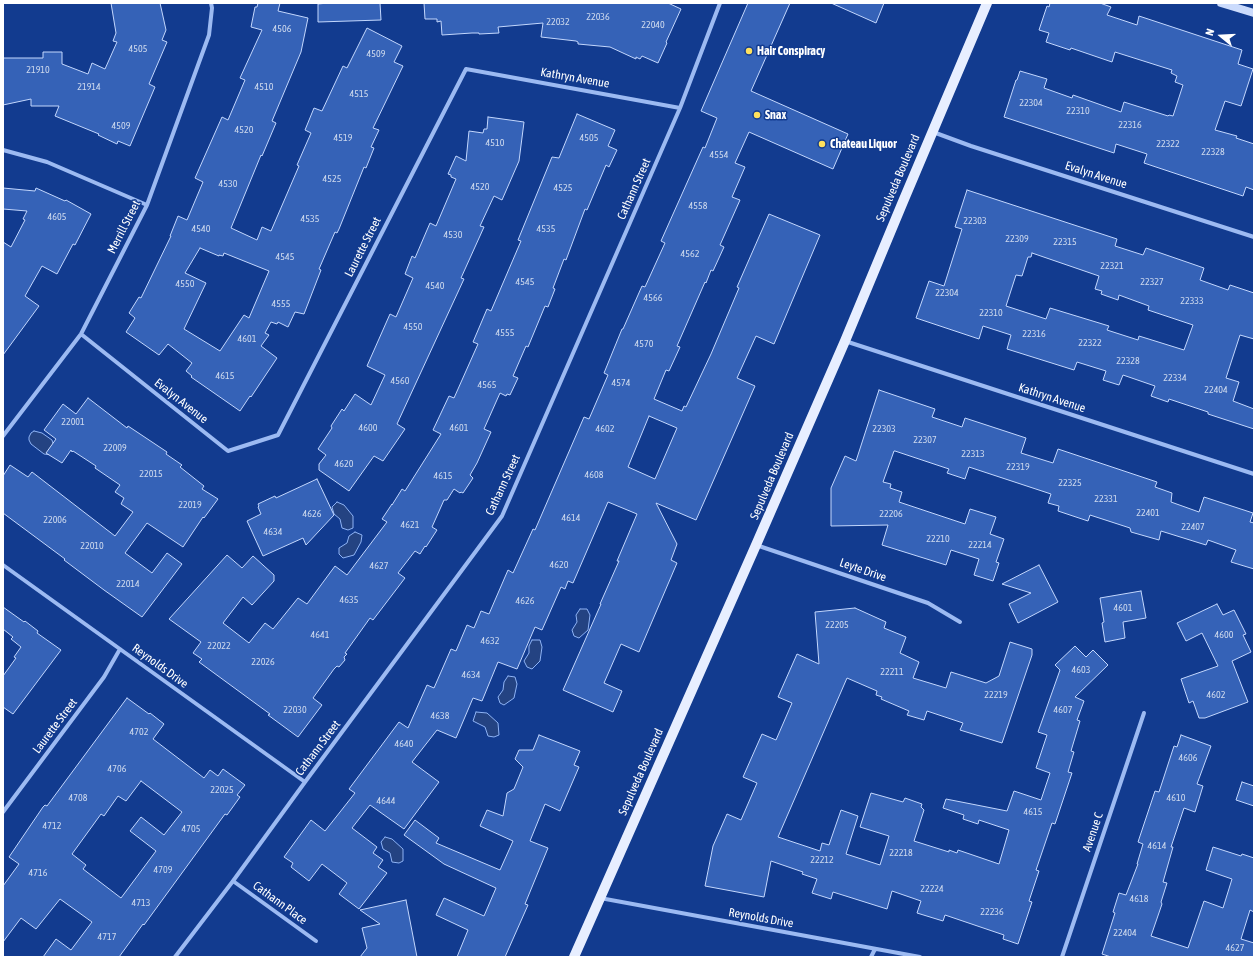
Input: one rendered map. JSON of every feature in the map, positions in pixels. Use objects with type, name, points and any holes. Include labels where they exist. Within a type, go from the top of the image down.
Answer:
[{"type":"main road","name":"Sepulveda Boulevard","points":[[574,957],[845,341],[987,3]]},
{"type":"main road","points":[[1221,3],[1254,13]]},
{"type":"street","name":"Merrill Street","points":[[3,436],[81,334],[148,205],[210,35],[212,8],[210,3]]},
{"type":"street","name":"Cathann Street","points":[[175,957],[233,881],[502,516],[680,108],[720,3]]},
{"type":"street","name":"Kathryn Avenue","points":[[466,69],[680,108]]},
{"type":"street","name":"Laurette Street","points":[[278,435],[466,69]]},
{"type":"street","name":"Evalyn Avenue","points":[[932,132],[971,146],[1254,237]]},
{"type":"street","points":[[3,150],[47,162],[148,205]]},
{"type":"street","name":"Evalyn Avenue","points":[[81,334],[228,451],[278,435]]},
{"type":"street","name":"Kathryn Avenue","points":[[845,341],[1254,474]]},
{"type":"street","name":"Leyte Drive","points":[[756,545],[928,603],[960,622]]},
{"type":"street","name":"Reynolds Drive","points":[[3,565],[305,782]]},
{"type":"street","name":"Laurette Street","points":[[3,812],[104,677],[120,649]]},
{"type":"street","name":"Avenue C","points":[[1062,957],[1144,713]]},
{"type":"street","name":"Cathann Place","points":[[233,881],[316,941]]},
{"type":"street","name":"Reynolds Drive","points":[[599,898],[920,957]]},
{"type":"street","points":[[871,957],[874,949]]},
{"type":"water","points":[[34,431],[42,433],[52,440],[55,451],[51,455],[44,454],[31,444],[29,437]]},
{"type":"water","points":[[337,502],[344,505],[353,516],[353,528],[348,530],[342,528],[340,519],[334,514],[332,507]]},
{"type":"water","points":[[355,532],[362,535],[361,542],[354,555],[343,558],[339,554],[339,548],[347,543],[349,536]]},
{"type":"water","points":[[580,609],[587,609],[590,615],[588,630],[579,638],[574,636],[572,630],[577,622],[576,615]]},
{"type":"water","points":[[532,640],[540,640],[542,647],[540,661],[532,669],[527,667],[524,661],[529,653],[529,646]]},
{"type":"water","points":[[508,676],[515,677],[517,684],[514,698],[504,705],[500,703],[498,697],[503,690],[504,682]]},
{"type":"water","points":[[476,712],[487,713],[498,723],[499,735],[494,737],[488,736],[485,727],[473,721]]},
{"type":"water","points":[[385,837],[392,839],[403,849],[403,861],[399,863],[392,862],[390,853],[383,849],[381,842]]},
{"type":"building","points":[[111,3],[160,3],[166,30],[162,40],[167,42],[149,84],[155,87],[130,146],[118,141],[117,144],[98,135],[99,134],[55,116],[59,106],[31,106],[31,99],[3,105],[3,58],[43,58],[43,52],[62,52],[62,64],[88,74],[92,63],[105,69],[117,42],[113,41],[116,33]]},
{"type":"building","points":[[258,3],[280,3],[278,11],[308,18],[301,52],[272,121],[276,123],[231,228],[257,240],[262,227],[271,231],[299,166],[297,165],[311,133],[305,130],[314,108],[322,111],[343,66],[347,68],[367,28],[402,46],[394,62],[403,66],[373,128],[379,130],[371,147],[374,148],[366,168],[364,167],[339,229],[337,233],[335,232],[319,269],[321,270],[304,314],[295,312],[288,327],[278,322],[277,324],[271,322],[265,333],[269,335],[261,346],[277,358],[240,411],[191,377],[192,376],[186,371],[192,363],[168,344],[159,355],[126,332],[135,318],[129,313],[139,297],[141,298],[171,236],[178,216],[187,220],[203,182],[195,178],[222,117],[228,120],[245,80],[240,78],[262,30],[251,27],[255,7],[257,7]],"holes":[[[200,248],[219,256],[223,256],[224,253],[269,271],[249,318],[244,315],[220,351],[184,329],[206,283],[185,273]]]},
{"type":"building","points":[[380,3],[381,20],[318,22],[318,4]]},
{"type":"building","points":[[424,3],[668,3],[681,9],[658,63],[642,56],[640,59],[636,57],[636,59],[610,47],[578,44],[576,41],[541,37],[543,23],[498,27],[499,33],[442,35],[441,21],[437,22],[437,19],[425,19]]},
{"type":"building","points":[[748,3],[790,3],[751,91],[848,134],[833,169],[749,132],[735,163],[745,167],[732,197],[740,200],[720,245],[724,247],[713,271],[711,270],[706,283],[705,282],[677,346],[680,347],[669,371],[666,370],[654,399],[682,411],[684,406],[686,407],[711,354],[739,288],[737,287],[769,214],[820,235],[774,344],[756,336],[737,378],[755,386],[696,520],[656,503],[677,544],[671,560],[677,563],[639,652],[621,644],[604,683],[622,691],[613,712],[563,690],[601,604],[637,514],[608,502],[573,583],[568,581],[565,589],[561,587],[542,630],[535,627],[517,669],[498,662],[482,701],[473,698],[456,738],[437,730],[412,762],[439,782],[404,829],[370,805],[352,828],[377,847],[373,853],[383,860],[378,867],[387,873],[359,909],[339,894],[347,883],[322,864],[309,881],[291,867],[293,863],[284,857],[311,820],[325,831],[355,793],[349,789],[399,722],[408,728],[427,685],[434,688],[451,649],[456,651],[467,625],[474,628],[481,611],[489,614],[508,570],[513,573],[533,529],[535,530],[584,417],[589,419],[608,375],[604,373],[622,329],[642,286],[645,287],[665,243],[661,241],[703,147],[705,148],[717,118],[701,111]],"holes":[[[649,416],[677,428],[655,479],[628,467]]]},
{"type":"building","points":[[831,3],[884,3],[876,23]]},
{"type":"building","points":[[1050,3],[1100,3],[1111,7],[1107,15],[1137,25],[1139,16],[1242,50],[1238,64],[1253,69],[1241,106],[1225,101],[1215,130],[1237,136],[1236,138],[1254,144],[1254,190],[1246,187],[1243,196],[1144,163],[1147,154],[1116,144],[1114,153],[1004,117],[1020,71],[1047,79],[1044,88],[1072,98],[1073,95],[1121,112],[1124,102],[1168,116],[1173,116],[1183,85],[1175,82],[1177,76],[1171,73],[1172,70],[1115,52],[1112,62],[1071,48],[1070,50],[1046,42],[1049,33],[1039,30],[1047,6],[1049,7]]},
{"type":"building","points":[[577,114],[615,130],[608,146],[617,150],[609,167],[606,165],[587,210],[585,209],[566,260],[564,259],[553,288],[555,289],[548,307],[545,306],[528,347],[526,346],[513,376],[518,378],[510,395],[507,394],[506,396],[500,393],[484,429],[491,432],[470,475],[473,478],[463,493],[460,493],[454,489],[447,500],[444,500],[432,527],[437,530],[420,554],[415,551],[398,573],[405,578],[373,620],[370,618],[345,653],[347,654],[344,657],[345,660],[339,667],[337,666],[334,669],[313,698],[322,705],[298,737],[268,715],[270,714],[199,662],[202,659],[193,653],[201,642],[169,619],[227,555],[242,568],[253,556],[274,575],[274,581],[252,605],[243,597],[223,623],[249,643],[265,623],[273,629],[298,598],[307,604],[335,566],[347,575],[387,522],[382,519],[402,489],[405,491],[441,434],[433,430],[449,396],[454,398],[478,344],[473,342],[487,309],[491,311],[521,241],[518,240],[552,157],[559,158]]},
{"type":"building","points":[[488,117],[524,122],[519,161],[502,200],[494,196],[480,226],[484,227],[461,278],[464,279],[397,424],[405,429],[383,461],[374,456],[349,491],[319,470],[319,464],[326,455],[318,449],[332,428],[331,426],[342,409],[344,411],[355,394],[371,405],[385,375],[367,366],[390,314],[396,317],[413,278],[405,274],[412,256],[415,258],[430,223],[436,226],[456,179],[448,174],[456,156],[466,161],[469,131],[483,133],[484,129],[487,129]]},
{"type":"building","points":[[3,188],[35,191],[36,188],[65,201],[66,200],[91,214],[75,245],[73,244],[57,274],[42,266],[25,296],[39,306],[3,355],[3,242],[11,247],[25,220],[23,219],[27,211],[3,209]]},
{"type":"building","points":[[967,190],[1117,239],[1115,246],[1143,255],[1146,248],[1204,268],[1200,280],[1228,290],[1230,285],[1254,293],[1254,339],[1240,335],[1226,378],[1239,382],[1233,401],[1254,409],[1254,429],[1169,399],[1168,402],[1151,396],[1155,386],[1123,375],[1119,385],[1103,380],[1106,371],[1077,362],[1074,370],[1007,349],[1011,335],[983,326],[979,339],[916,318],[929,281],[944,286],[962,229],[955,227]],"holes":[[[1032,253],[1099,276],[1095,289],[1102,291],[1101,294],[1118,300],[1119,295],[1149,306],[1148,310],[1193,325],[1184,350],[1139,336],[1138,340],[1107,330],[1109,326],[1050,308],[1046,319],[1006,306],[1016,275],[1022,276],[1028,257],[1031,257]]]},
{"type":"building","points":[[879,390],[935,409],[932,417],[962,427],[965,418],[1026,438],[1021,453],[1053,463],[1058,449],[1157,482],[1155,487],[1172,493],[1171,502],[1199,512],[1204,497],[1253,513],[1250,522],[1254,523],[1254,569],[1231,562],[1236,550],[1208,540],[1206,545],[1161,531],[1159,540],[1131,532],[1130,528],[1090,515],[1088,521],[1058,511],[1059,506],[1048,503],[1051,494],[969,467],[965,479],[947,473],[949,469],[895,451],[883,482],[891,484],[890,488],[902,492],[899,502],[965,524],[970,509],[996,517],[990,534],[1004,539],[996,562],[999,563],[993,581],[974,575],[979,559],[951,550],[946,565],[882,545],[888,525],[831,526],[831,488],[845,456],[856,461]]},
{"type":"building","points":[[88,398],[127,428],[128,426],[167,452],[166,454],[182,465],[180,467],[204,486],[202,489],[218,499],[204,518],[203,517],[183,547],[147,523],[125,553],[152,573],[167,553],[182,564],[142,617],[3,513],[3,476],[10,465],[28,477],[32,472],[115,536],[133,512],[121,504],[124,498],[115,492],[120,485],[95,468],[96,466],[71,450],[62,463],[46,453],[56,439],[44,430],[63,404],[76,414]]},
{"type":"building","points":[[317,479],[334,515],[306,545],[303,538],[263,556],[247,521],[261,514],[258,504],[275,496],[276,498]]},
{"type":"building","points":[[1039,565],[1058,602],[1018,623],[1009,604],[1031,593],[1002,584]]},
{"type":"building","points":[[1141,591],[1146,618],[1123,622],[1125,638],[1105,642],[1102,623],[1104,622],[1100,598]]},
{"type":"building","points":[[1217,604],[1223,615],[1234,610],[1246,634],[1243,635],[1251,652],[1232,661],[1248,702],[1205,718],[1199,718],[1193,701],[1189,703],[1181,679],[1218,666],[1202,633],[1186,641],[1177,623]]},
{"type":"building","points":[[3,607],[24,622],[25,621],[38,631],[37,633],[61,650],[13,714],[3,707],[3,676],[16,658],[14,657],[21,647],[11,639],[13,637],[3,629]]},
{"type":"building","points":[[855,608],[886,622],[884,628],[906,637],[900,653],[919,662],[913,678],[946,688],[951,672],[986,683],[999,676],[1010,642],[1032,649],[1032,655],[1002,743],[960,730],[963,723],[927,711],[924,720],[907,715],[909,711],[881,699],[882,697],[876,695],[877,691],[847,678],[778,837],[820,851],[822,843],[829,845],[841,810],[858,816],[846,854],[880,865],[889,836],[860,827],[871,793],[903,802],[905,798],[922,804],[921,807],[924,810],[914,841],[949,852],[949,850],[957,853],[958,850],[999,864],[1009,830],[979,820],[978,824],[963,819],[964,815],[943,808],[946,799],[1007,811],[1014,791],[1041,800],[1050,773],[1036,768],[1047,735],[1038,732],[1060,670],[1055,665],[1075,646],[1086,657],[1093,650],[1108,665],[1075,697],[1084,701],[1077,720],[1080,721],[1071,751],[1074,752],[1068,772],[1072,773],[1055,824],[1052,823],[1036,870],[1039,871],[1029,901],[1032,902],[1018,944],[1003,939],[1004,935],[945,915],[943,921],[917,913],[921,901],[892,891],[887,909],[833,892],[831,899],[812,893],[817,879],[802,874],[803,872],[771,861],[764,897],[705,886],[713,846],[727,814],[741,820],[757,783],[743,777],[762,734],[776,740],[792,703],[778,697],[797,654],[819,664],[815,612]]},
{"type":"building","points":[[127,698],[164,724],[153,739],[204,778],[210,770],[218,776],[223,769],[245,785],[237,795],[240,797],[227,815],[225,814],[119,957],[43,957],[56,939],[71,950],[92,922],[60,899],[36,929],[21,918],[3,942],[3,886],[19,864],[9,857],[43,807],[45,805],[47,806]],"holes":[[[141,781],[182,812],[164,835],[141,817],[130,831],[156,851],[121,898],[83,869],[86,865],[72,854],[101,814],[104,816],[118,796],[126,801]]]},
{"type":"building","points":[[539,735],[580,751],[574,765],[579,767],[560,811],[545,804],[530,841],[548,848],[525,904],[528,905],[505,957],[457,957],[468,930],[436,915],[444,898],[484,916],[496,888],[444,864],[404,835],[415,820],[439,838],[436,843],[500,870],[513,841],[480,826],[487,810],[503,816],[507,793],[514,789],[523,767],[515,759],[519,750],[533,750]]},
{"type":"building","points":[[1181,735],[1211,746],[1197,784],[1203,786],[1195,812],[1184,808],[1171,847],[1173,847],[1163,882],[1167,883],[1161,902],[1162,904],[1151,936],[1188,948],[1204,901],[1223,908],[1232,879],[1206,870],[1213,847],[1241,856],[1242,854],[1254,858],[1254,912],[1250,910],[1241,939],[1254,943],[1254,957],[1111,957],[1102,954],[1115,913],[1113,912],[1119,893],[1126,895],[1138,864],[1143,844],[1138,842],[1155,791],[1159,792],[1174,746],[1177,747]]},
{"type":"building","points":[[1242,782],[1254,786],[1254,806],[1236,800]]},
{"type":"building","points":[[406,900],[417,957],[360,957],[367,948],[362,928],[380,924],[360,910]]},
{"type":"place","name":"Hair Conspiracy","points":[[749,51]]},
{"type":"place","name":"Snax","points":[[757,115]]},
{"type":"place","name":"Chateau Liquor","points":[[822,144]]}]
